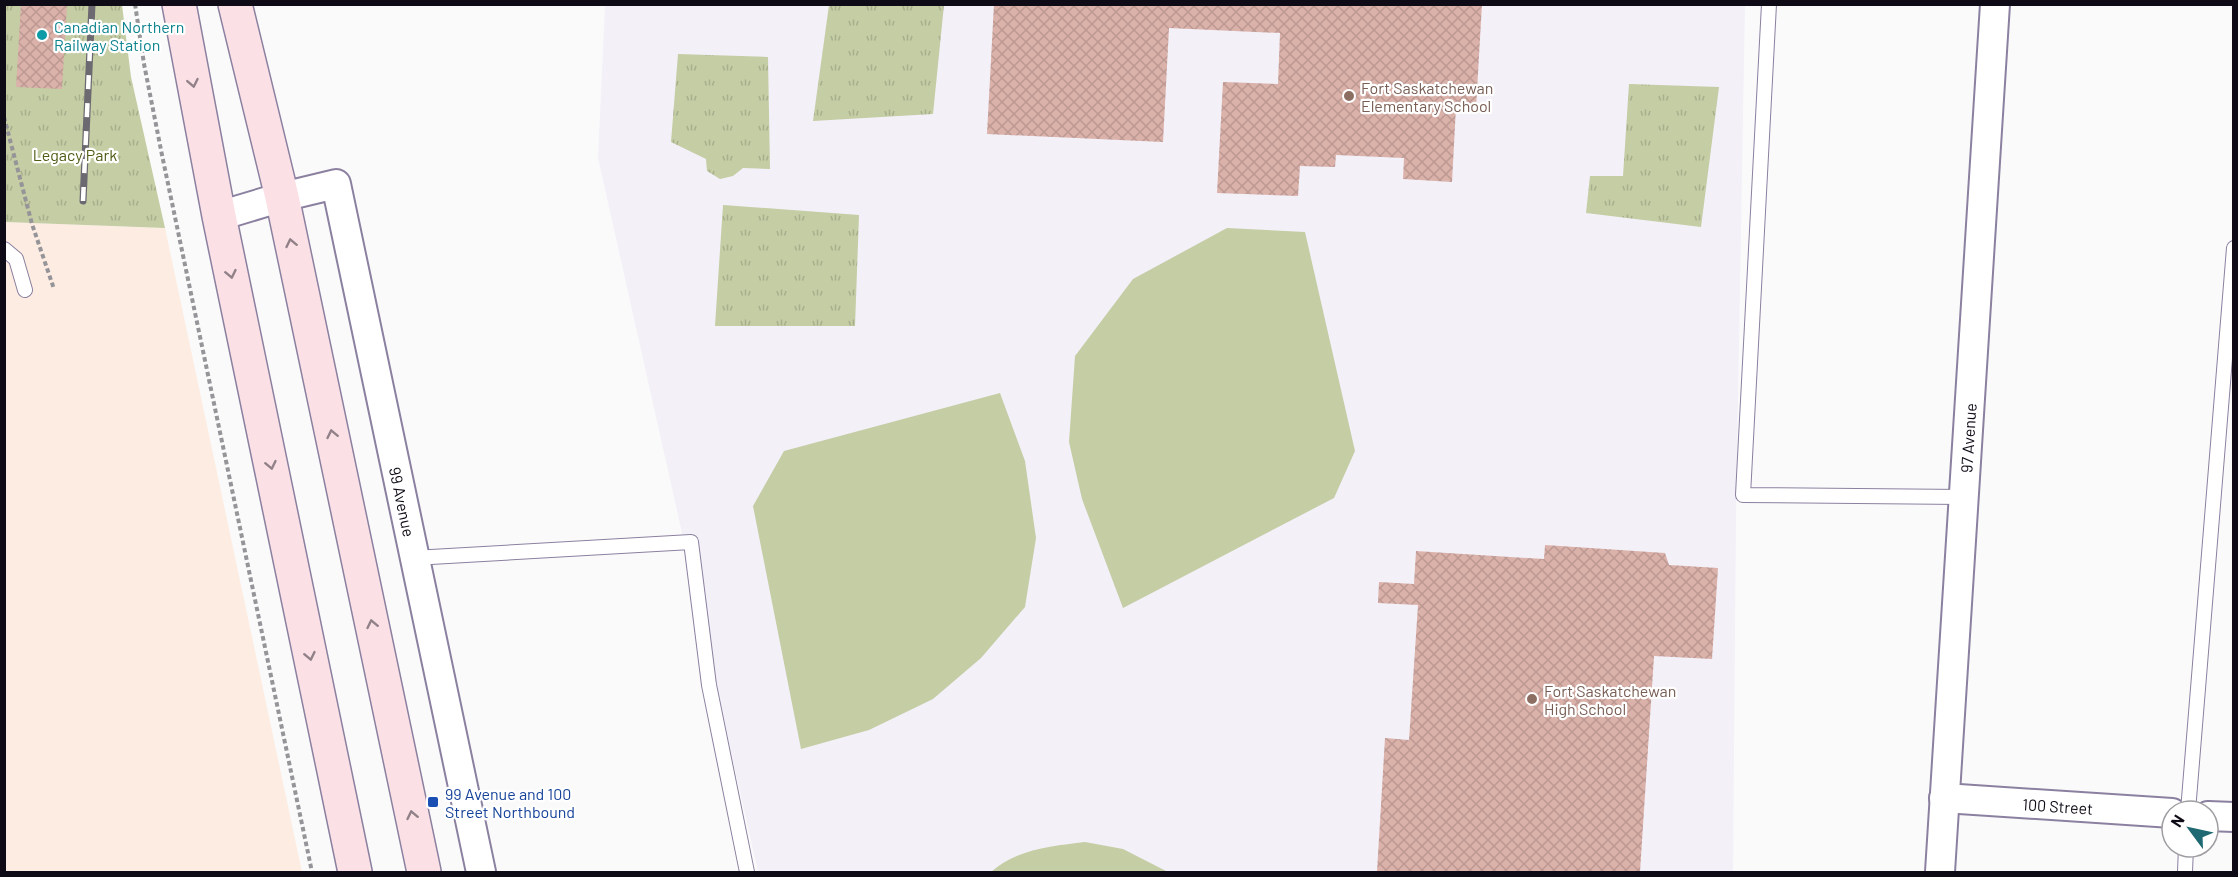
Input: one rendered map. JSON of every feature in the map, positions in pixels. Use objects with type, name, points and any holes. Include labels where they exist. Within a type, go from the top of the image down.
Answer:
[{"type":"main road","points":[[179,4],[219,216],[355,873]]},
{"type":"main road","points":[[235,4],[282,197],[424,873]]},
{"type":"street","name":"97 Avenue","points":[[1940,873],[1995,4]]},
{"type":"street","name":"99 Avenue","points":[[219,216],[336,184],[481,873]]},
{"type":"street","name":"100 Street","points":[[1944,798],[2160,812]]},
{"type":"lane","points":[[1769,4],[1743,495],[1963,497]]},
{"type":"lane","points":[[2189,799],[2234,248]]},
{"type":"lane","points":[[4,249],[16,259],[25,290]]},
{"type":"lane","points":[[413,558],[691,542],[709,685],[747,873]]},
{"type":"path","points":[[135,4],[162,155],[312,873]]},
{"type":"path","points":[[4,117],[32,224],[54,289]]},
{"type":"shaded area","points":[[605,5],[1745,5],[1736,515],[1733,872],[758,872],[598,158]]},
{"type":"shaded area","points":[[4,222],[165,228],[302,872],[5,872]]},
{"type":"green space","name":"Legacy Park","points":[[4,5],[122,5],[131,77],[165,228],[5,222]]},
{"type":"green space","points":[[829,5],[944,5],[933,114],[813,121]]},
{"type":"green space","points":[[678,54],[768,57],[770,169],[743,168],[733,176],[720,179],[707,171],[706,159],[671,142]]},
{"type":"green space","points":[[1629,84],[1719,87],[1701,227],[1586,213],[1590,176],[1623,176]]},
{"type":"green space","points":[[723,205],[859,215],[855,326],[715,326]]},
{"type":"green space","points":[[1227,228],[1305,232],[1355,451],[1334,498],[1123,608],[1082,499],[1069,442],[1075,356],[1133,279]]},
{"type":"green space","points":[[1000,393],[1025,461],[1036,538],[1025,607],[981,658],[933,699],[869,730],[801,749],[753,506],[784,451]]},
{"type":"green space","points":[[1085,842],[1123,849],[1168,872],[991,872],[1023,853]]},
{"type":"building","name":"Canadian Northern Railway Station","points":[[21,4],[67,4],[62,89],[16,87]]},
{"type":"building","name":"Fort Saskatchewan Elementary School","points":[[994,4],[1482,4],[1476,108],[1456,107],[1452,182],[1403,179],[1404,158],[1336,155],[1335,167],[1300,166],[1298,196],[1217,193],[1223,82],[1278,84],[1280,33],[1169,28],[1163,142],[987,134]]},
{"type":"building","name":"Fort Saskatchewan High School","points":[[1545,545],[1665,553],[1669,565],[1718,568],[1712,659],[1654,656],[1640,872],[1377,872],[1385,738],[1409,740],[1418,605],[1378,603],[1379,582],[1414,584],[1416,551],[1544,559]]},
{"type":"railway","points":[[83,201],[92,4]]},
{"type":"place","name":"Canadian Northern Railway Station","points":[[42,35]]},
{"type":"place","name":"Fort Saskatchewan Elementary School","points":[[1349,96]]},
{"type":"place","name":"Fort Saskatchewan High School","points":[[1532,699]]},
{"type":"place","name":"99 Avenue and 100 Street Northbound","points":[[433,802]]}]
